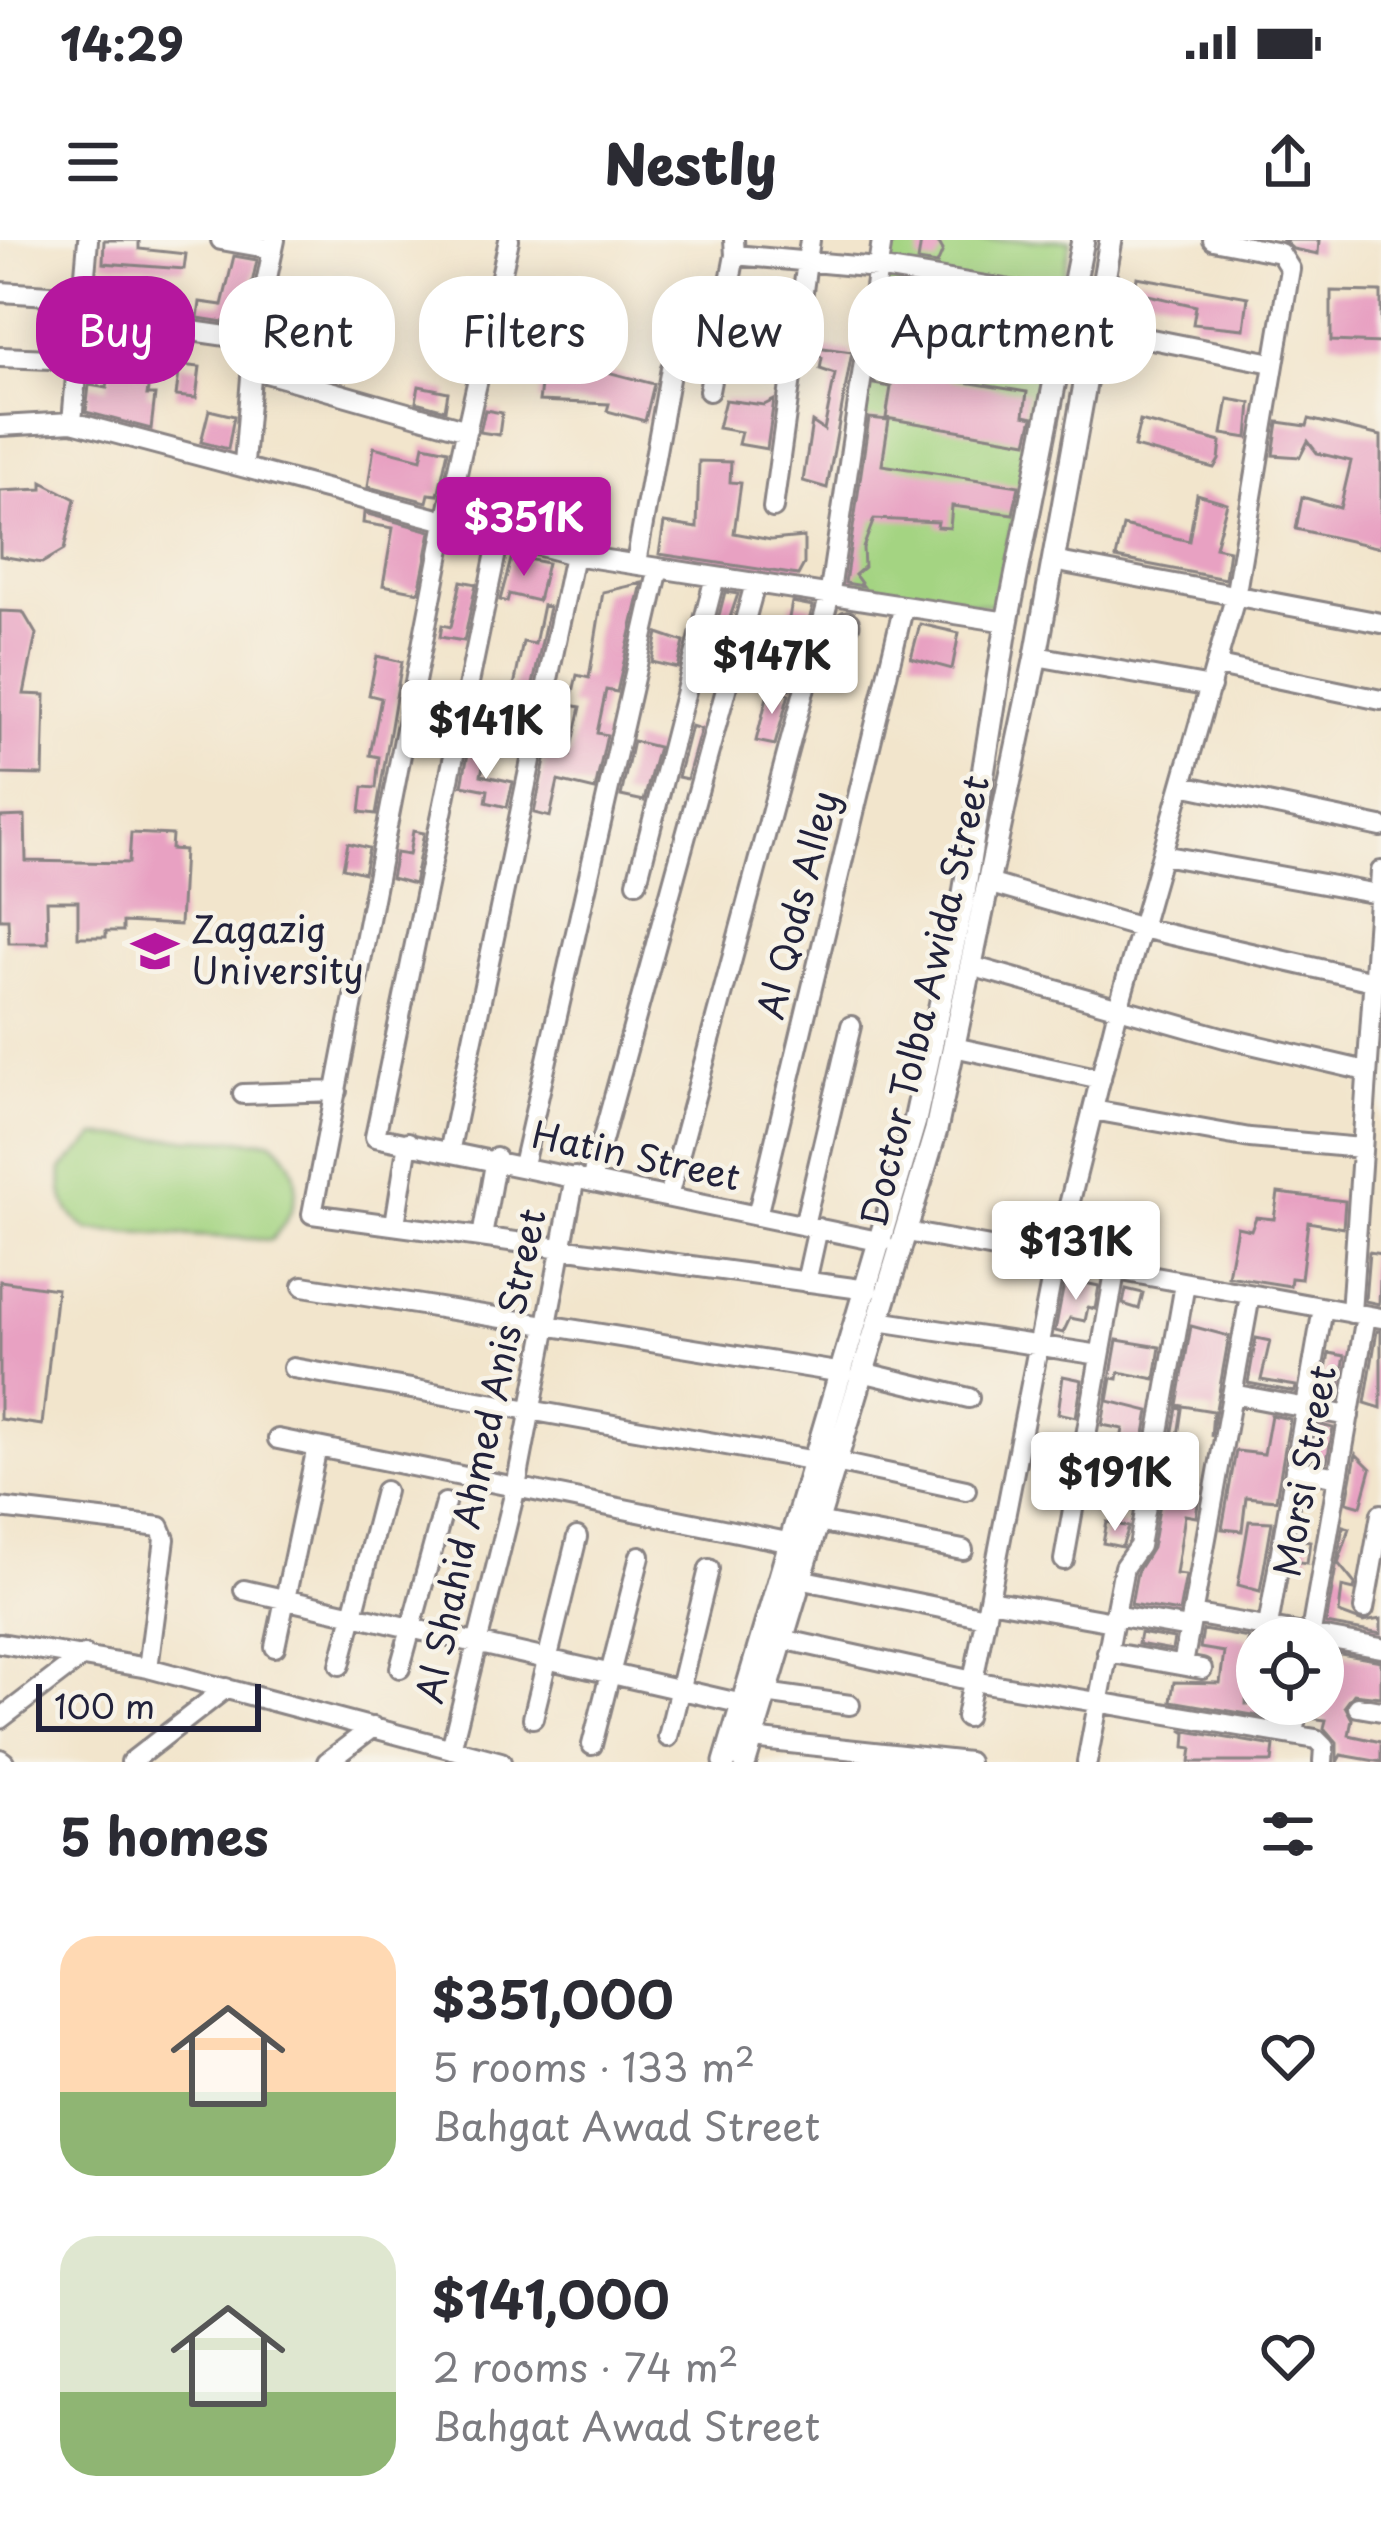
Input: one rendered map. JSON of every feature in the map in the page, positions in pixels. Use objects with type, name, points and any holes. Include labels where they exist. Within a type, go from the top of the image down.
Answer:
[{"type":"street","points":[[85,276],[88,240]]},
{"type":"street","points":[[220,240],[274,244],[267,276]]},
{"type":"street","points":[[509,240],[446,522],[312,1214],[868,1290]]},
{"type":"street","points":[[773,508],[810,240]]},
{"type":"street","points":[[668,1197],[829,598],[882,240]]},
{"type":"street","name":"Doctor Tolba Awida Street","points":[[1076,276],[1083,240]]},
{"type":"street","name":"Doctor Tolba Awida Street","points":[[1105,276],[1111,240]]},
{"type":"street","points":[[966,1717],[1055,1261],[1119,1005],[1235,598],[1290,269],[1280,253],[1213,240]]},
{"type":"street","points":[[709,391],[734,248],[926,276]]},
{"type":"street","points":[[0,292],[36,298]]},
{"type":"street","points":[[1156,340],[1272,363]]},
{"type":"street","points":[[0,357],[36,358]]},
{"type":"street","points":[[72,422],[75,384]]},
{"type":"street","points":[[244,464],[251,384]]},
{"type":"street","points":[[305,384],[467,430]]},
{"type":"street","points":[[635,563],[668,384]]},
{"type":"street","name":"Doctor Tolba Awida Street","points":[[725,1762],[791,1543],[826,1461],[853,1373],[868,1290],[959,918],[1007,622],[1055,384]]},
{"type":"street","name":"Doctor Tolba Awida Street","points":[[853,1373],[878,1321],[907,1232],[954,1047],[1036,656],[1086,384]]},
{"type":"street","points":[[0,426],[72,422],[574,555],[1007,622]]},
{"type":"street","points":[[1037,474],[1068,479]]},
{"type":"street","name":"Hatin Street","points":[[500,538],[375,1137],[450,1148],[883,1242]]},
{"type":"street","points":[[450,1148],[574,555]]},
{"type":"street","points":[[1053,561],[1381,623]]},
{"type":"street","points":[[523,1165],[659,568]]},
{"type":"street","points":[[637,882],[715,577]]},
{"type":"street","name":"Al Shahid Ahmed Anis Street","points":[[451,1749],[516,1487],[562,1248],[755,584]]},
{"type":"street","name":"Al Qods Alley","points":[[758,1216],[903,609]]},
{"type":"street","points":[[1036,656],[1211,687]]},
{"type":"street","points":[[1218,666],[1381,700]]},
{"type":"street","points":[[1182,785],[1381,827]]},
{"type":"street","points":[[1162,856],[1379,908]]},
{"type":"street","name":"Morsi Street","points":[[1313,1617],[1366,1316],[1361,1148],[1376,1006],[1372,981],[1381,871]]},
{"type":"street","points":[[988,884],[1141,928],[1372,981]]},
{"type":"street","points":[[971,966],[1226,1038],[1366,1071]]},
{"type":"street","points":[[806,1282],[811,1227],[851,1026]]},
{"type":"street","points":[[954,1047],[1101,1079]]},
{"type":"street","points":[[243,1094],[337,1091]]},
{"type":"street","points":[[1093,1110],[1250,1138],[1361,1148]]},
{"type":"street","points":[[395,1224],[408,1142]]},
{"type":"street","points":[[482,1237],[496,1159]]},
{"type":"street","points":[[907,1232],[1366,1316]]},
{"type":"street","points":[[1064,1560],[1114,1272]]},
{"type":"street","points":[[1087,1762],[1124,1567],[1139,1546],[1185,1284]]},
{"type":"street","points":[[303,1286],[853,1373],[969,1398]]},
{"type":"street","points":[[1107,1652],[1192,1667],[1190,1621],[1250,1296]]},
{"type":"street","points":[[1270,1617],[1323,1308]]},
{"type":"street","points":[[878,1321],[1100,1355]]},
{"type":"street","points":[[293,1368],[966,1490]]},
{"type":"street","points":[[1232,1394],[1349,1416]]},
{"type":"street","points":[[278,1439],[791,1543]]},
{"type":"street","points":[[275,1647],[317,1447]]},
{"type":"street","name":"Doctor Tolba Awida Street","points":[[745,1762],[817,1522],[826,1461]]},
{"type":"street","points":[[1295,1469],[1338,1477]]},
{"type":"street","points":[[340,1665],[386,1491]]},
{"type":"street","points":[[400,1668],[445,1503]]},
{"type":"street","points":[[0,1508],[160,1527],[165,1539],[148,1668]]},
{"type":"street","points":[[1364,1609],[1381,1514]]},
{"type":"street","points":[[817,1522],[963,1550]]},
{"type":"street","points":[[533,1718],[577,1538]]},
{"type":"street","points":[[592,1745],[640,1556]]},
{"type":"street","points":[[668,1737],[709,1569]]},
{"type":"street","points":[[799,1579],[987,1608],[1236,1628]]},
{"type":"street","points":[[244,1590],[743,1704]]},
{"type":"street","points":[[782,1639],[973,1681],[1293,1735],[1321,1742],[1322,1762]]},
{"type":"street","points":[[0,1642],[148,1668],[501,1762]]},
{"type":"street","points":[[1344,1642],[1381,1648]]},
{"type":"street","points":[[0,1719],[85,1655]]},
{"type":"street","points":[[131,1762],[226,1688]]},
{"type":"street","points":[[765,1694],[850,1705]]},
{"type":"street","points":[[1358,1707],[1381,1711]]},
{"type":"street","points":[[1293,1735],[1295,1725]]},
{"type":"street","points":[[327,1762],[373,1727]]},
{"type":"street","points":[[752,1739],[968,1762]]},
{"type":"green space","points":[[887,240],[1071,240],[1064,276],[882,276]]},
{"type":"green space","points":[[868,384],[1041,384],[996,606],[840,588]]},
{"type":"green space","points":[[96,1136],[272,1141],[291,1165],[294,1203],[271,1240],[88,1230],[65,1203],[62,1169]]},
{"type":"building","points":[[104,240],[139,240],[139,249],[186,254],[184,269],[103,263]]},
{"type":"building","points":[[1283,240],[1319,240],[1318,254],[1293,249]]},
{"type":"building","points":[[921,241],[939,243],[943,250],[937,264],[918,261]]},
{"type":"building","points":[[234,256],[257,260],[254,276],[229,276]]},
{"type":"building","points":[[1156,280],[1248,297],[1244,329],[1193,324],[1196,306],[1156,297]]},
{"type":"building","points":[[1331,291],[1381,292],[1381,343],[1331,341]]},
{"type":"building","points":[[200,302],[219,305],[219,321],[198,318]]},
{"type":"building","points":[[824,348],[848,351],[827,488],[803,481],[812,422],[824,430],[835,374],[824,370]]},
{"type":"building","points":[[195,366],[200,367],[196,398],[176,396],[178,384],[195,384]]},
{"type":"building","points":[[628,377],[654,384],[645,421],[607,411],[609,404],[539,401],[541,384],[628,384]]},
{"type":"building","points":[[108,384],[149,384],[147,395],[155,395],[151,429],[86,412],[89,385],[107,388]]},
{"type":"building","points":[[874,384],[977,384],[1027,392],[1024,415],[1033,417],[1027,442],[886,418],[891,387]]},
{"type":"building","points":[[419,386],[448,392],[445,410],[416,402]]},
{"type":"building","points":[[1228,399],[1251,403],[1248,438],[1222,434]]},
{"type":"building","points":[[725,400],[764,405],[774,400],[767,449],[738,444],[741,432],[718,428]]},
{"type":"building","points":[[209,410],[234,416],[228,449],[201,442]]},
{"type":"building","points":[[485,410],[502,413],[499,435],[480,432]]},
{"type":"building","points":[[869,418],[889,420],[882,465],[1019,486],[1013,514],[952,506],[950,528],[937,527],[938,522],[874,519],[863,548],[864,567],[855,575],[863,586],[845,583]]},
{"type":"building","points":[[1309,419],[1381,436],[1381,548],[1296,529],[1302,497],[1340,508],[1351,461],[1317,453],[1308,441],[1300,457],[1273,455],[1278,422],[1307,426]]},
{"type":"building","points":[[1140,421],[1221,442],[1219,460],[1214,468],[1134,447]]},
{"type":"building","points":[[424,445],[448,450],[438,495],[429,494],[427,502],[368,487],[374,447],[421,459]]},
{"type":"building","points":[[699,461],[731,462],[730,482],[741,483],[734,533],[771,540],[804,537],[804,564],[798,575],[659,554],[664,523],[697,528]]},
{"type":"building","points":[[42,482],[75,499],[64,550],[42,563],[0,556],[0,491],[42,489]]},
{"type":"building","points":[[1197,494],[1227,503],[1215,547],[1229,550],[1225,579],[1116,558],[1123,526],[1189,541]]},
{"type":"building","points":[[364,513],[431,531],[419,592],[383,585],[393,528],[363,523]]},
{"type":"building","points":[[512,556],[547,563],[538,601],[509,594],[507,602],[500,600]]},
{"type":"building","points":[[461,581],[476,584],[464,641],[440,637],[442,625],[451,627]]},
{"type":"building","points":[[642,583],[617,692],[606,690],[597,733],[607,735],[595,790],[558,781],[550,817],[534,813],[547,751],[570,756],[581,707],[570,705],[577,675],[589,678],[603,592]]},
{"type":"building","points":[[725,592],[738,594],[710,676],[704,675]]},
{"type":"building","points":[[792,602],[813,606],[790,690],[786,665],[771,656],[776,642],[757,627],[786,634]]},
{"type":"building","points":[[543,605],[549,607],[519,753],[500,749],[504,731],[474,726],[481,690],[512,696],[523,642],[535,644]]},
{"type":"building","points":[[0,611],[23,612],[36,634],[24,694],[45,695],[43,775],[0,774]]},
{"type":"building","points":[[847,611],[860,624],[847,637],[834,624]]},
{"type":"building","points":[[920,624],[959,633],[952,669],[911,658]]},
{"type":"building","points":[[658,633],[684,642],[678,668],[652,662]]},
{"type":"building","points":[[377,656],[402,662],[376,814],[360,812],[363,787],[376,788],[379,757],[370,755],[381,698],[369,695]]},
{"type":"building","points":[[769,689],[789,694],[775,745],[756,741]]},
{"type":"building","points":[[691,726],[701,729],[687,779],[678,777]]},
{"type":"building","points":[[633,741],[658,747],[644,801],[621,796]]},
{"type":"building","points":[[468,754],[485,758],[481,775],[513,782],[507,807],[486,802],[488,790],[462,785]]},
{"type":"building","points":[[25,816],[26,861],[129,863],[131,833],[172,835],[171,849],[184,850],[180,925],[123,922],[123,931],[106,931],[106,937],[78,937],[78,901],[47,901],[48,943],[9,943],[8,919],[0,919],[0,817]]},
{"type":"building","points":[[413,831],[424,833],[414,884],[391,878],[396,853],[409,855]]},
{"type":"building","points":[[348,843],[369,848],[364,873],[343,868]]},
{"type":"building","points":[[1278,1193],[1345,1201],[1343,1228],[1308,1222],[1301,1279],[1291,1278],[1290,1286],[1228,1276],[1237,1227],[1251,1230],[1256,1217],[1274,1219]]},
{"type":"building","points":[[1369,1252],[1381,1254],[1379,1304],[1365,1301]]},
{"type":"building","points":[[1065,1279],[1099,1286],[1095,1309],[1088,1307],[1085,1321],[1070,1318],[1063,1333],[1055,1331]]},
{"type":"building","points":[[0,1281],[57,1289],[42,1425],[0,1419]]},
{"type":"building","points":[[1126,1289],[1143,1293],[1139,1309],[1123,1304]]},
{"type":"building","points":[[1191,1326],[1229,1336],[1211,1437],[1213,1411],[1177,1405]]},
{"type":"building","points":[[1377,1331],[1381,1331],[1381,1408],[1365,1403]]},
{"type":"building","points":[[1256,1338],[1270,1341],[1261,1380],[1296,1386],[1295,1392],[1248,1383]]},
{"type":"building","points":[[1117,1340],[1160,1347],[1155,1379],[1119,1372],[1118,1379],[1112,1378],[1108,1401],[1149,1411],[1137,1479],[1128,1478],[1125,1490],[1091,1482],[1096,1459],[1114,1479],[1123,1429],[1102,1425]]},
{"type":"building","points":[[1329,1353],[1345,1356],[1337,1400],[1321,1397]]},
{"type":"building","points":[[1063,1376],[1082,1380],[1076,1417],[1058,1413]]},
{"type":"building","points":[[1177,1408],[1182,1409],[1178,1436],[1173,1435],[1169,1479],[1192,1483],[1190,1494],[1197,1496],[1198,1504],[1196,1517],[1185,1515],[1176,1574],[1186,1575],[1179,1612],[1131,1604],[1137,1572],[1152,1548]]},
{"type":"building","points":[[1271,1415],[1290,1419],[1276,1500],[1246,1497],[1242,1531],[1222,1529],[1236,1451],[1264,1454]]},
{"type":"building","points":[[1317,1424],[1333,1428],[1327,1461],[1311,1458]]},
{"type":"building","points":[[1356,1454],[1371,1469],[1361,1506],[1347,1502]]},
{"type":"building","points":[[1249,1521],[1272,1522],[1260,1591],[1238,1585]]},
{"type":"building","points":[[1107,1522],[1129,1527],[1122,1547],[1103,1543]]},
{"type":"building","points":[[1343,1526],[1350,1528],[1338,1563],[1355,1584],[1354,1590],[1342,1587],[1339,1613],[1363,1622],[1381,1619],[1381,1634],[1344,1627],[1344,1617],[1327,1617]]},
{"type":"building","points":[[1297,1539],[1310,1541],[1307,1563],[1293,1561]]},
{"type":"building","points":[[1203,1630],[1236,1636],[1236,1712],[1171,1701],[1174,1682],[1220,1683],[1224,1652],[1200,1648]]},
{"type":"building","points":[[1140,1633],[1174,1639],[1172,1650],[1138,1644]]},
{"type":"building","points":[[1344,1655],[1381,1661],[1381,1697],[1354,1694],[1345,1706],[1352,1719],[1349,1735],[1381,1742],[1381,1762],[1341,1755],[1337,1762],[1337,1743],[1324,1728],[1344,1725]]},
{"type":"building","points":[[1181,1730],[1274,1746],[1272,1762],[1190,1762],[1192,1748],[1185,1747],[1186,1733]]},
{"type":"place","name":"Zagazig University","points":[[155,951]]}]
